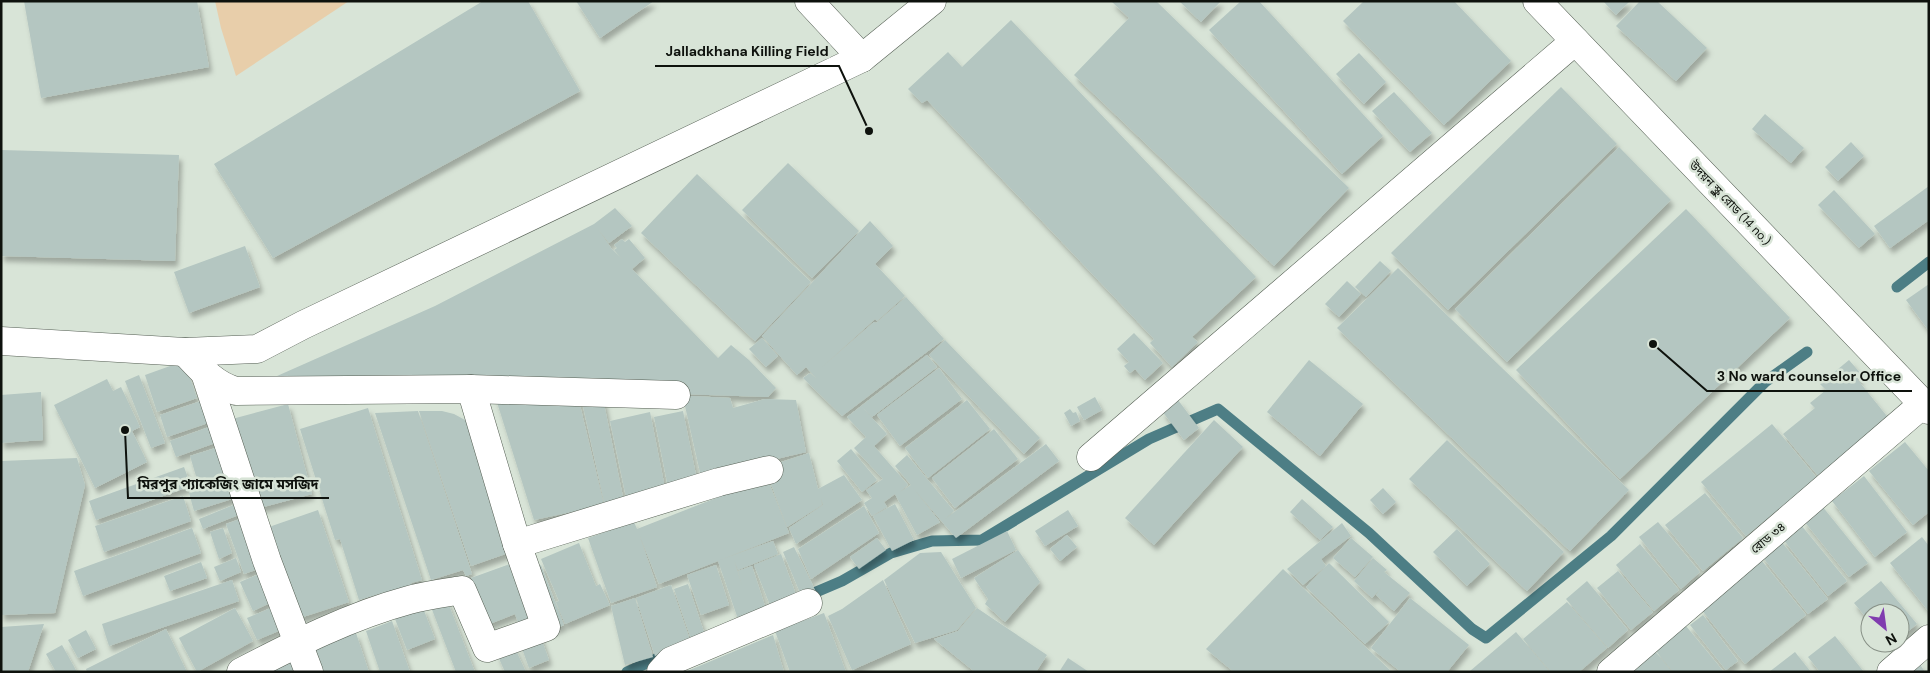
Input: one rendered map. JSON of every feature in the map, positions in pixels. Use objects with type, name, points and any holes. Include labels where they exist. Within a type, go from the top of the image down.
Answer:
[{"type":"street","points":[[809,1],[862,58]]},
{"type":"street","points":[[1,340],[185,352],[257,349],[303,325],[862,58],[932,1]]},
{"type":"street","name":"উদয়ন স্কুল রোড (14 no.)","points":[[1538,1],[1926,407]]},
{"type":"street","points":[[1091,457],[1575,41]]},
{"type":"street","points":[[185,352],[205,373],[225,388],[236,391],[470,389],[676,395]]},
{"type":"street","points":[[205,373],[267,561],[309,672]]},
{"type":"street","points":[[241,672],[298,643],[348,621],[409,600],[462,590],[485,660],[546,627],[517,544],[470,389]]},
{"type":"street","name":"রোড ৩৪","points":[[1611,672],[1926,407]]},
{"type":"street","points":[[517,544],[719,482],[769,470]]},
{"type":"street","points":[[661,672],[672,661],[808,603]]},
{"type":"street","points":[[1891,672],[1929,639]]},
{"type":"shaded area","points":[[215,1],[349,1],[236,76],[221,28]]},
{"type":"building","points":[[24,1],[197,1],[209,67],[41,98]]},
{"type":"building","points":[[483,1],[528,1],[580,91],[273,258],[214,164]]},
{"type":"building","points":[[576,1],[654,1],[600,38]]},
{"type":"building","points":[[1111,1],[1156,1],[1349,188],[1274,266],[1074,75],[1129,18]]},
{"type":"building","points":[[1179,1],[1221,1],[1201,22]]},
{"type":"building","points":[[1241,1],[1259,1],[1383,136],[1342,174],[1209,30]]},
{"type":"building","points":[[1364,1],[1454,1],[1511,61],[1444,125],[1343,21]]},
{"type":"building","points":[[1603,1],[1630,1],[1616,15]]},
{"type":"building","points":[[1640,1],[1657,1],[1707,48],[1676,81],[1616,26]]},
{"type":"building","points":[[1011,20],[1256,277],[1192,337],[1198,342],[1172,367],[1150,343],[1154,339],[927,100],[922,103],[908,89],[948,52],[962,67]]},
{"type":"building","points":[[1359,53],[1386,82],[1364,104],[1336,74]]},
{"type":"building","points":[[1561,87],[1617,144],[1448,310],[1391,253]]},
{"type":"building","points":[[1394,92],[1432,133],[1410,152],[1372,111]]},
{"type":"building","points":[[1765,114],[1804,148],[1791,163],[1752,129]]},
{"type":"building","points":[[1851,142],[1864,156],[1838,181],[1825,167]]},
{"type":"building","points":[[1619,147],[1671,200],[1507,362],[1455,309]]},
{"type":"building","points":[[1,150],[179,155],[175,261],[1,256]]},
{"type":"building","points":[[788,163],[859,231],[812,278],[742,210]]},
{"type":"building","points":[[697,174],[811,282],[755,341],[641,233]]},
{"type":"building","points":[[1929,186],[1929,220],[1890,248],[1874,226]]},
{"type":"building","points":[[1834,190],[1875,234],[1859,248],[1818,205]]},
{"type":"building","points":[[615,208],[632,226],[609,243],[598,229],[611,248],[622,259],[614,250],[617,248],[614,245],[622,239],[625,242],[629,239],[645,258],[632,269],[718,358],[731,345],[749,360],[776,388],[768,397],[268,380],[435,306],[594,224]]},
{"type":"building","points":[[1686,209],[1790,318],[1620,479],[1516,370]]},
{"type":"building","points":[[870,221],[893,246],[875,264],[905,296],[877,321],[875,319],[821,368],[906,297],[944,339],[842,416],[803,378],[810,373],[817,379],[806,367],[797,375],[762,336]]},
{"type":"building","points":[[245,246],[260,287],[189,313],[174,272]]},
{"type":"building","points":[[1380,261],[1391,271],[1366,297],[1355,287]]},
{"type":"building","points":[[1398,268],[1629,490],[1570,551],[1337,328]]},
{"type":"building","points":[[1347,281],[1361,294],[1339,317],[1325,304]]},
{"type":"building","points":[[1929,284],[1929,331],[1906,300]]},
{"type":"building","points":[[1134,333],[1163,363],[1145,380],[1135,369],[1130,373],[1124,366],[1129,362],[1117,349]]},
{"type":"building","points":[[762,338],[778,356],[766,367],[749,349]]},
{"type":"building","points":[[945,340],[1040,438],[1024,454],[929,355]]},
{"type":"building","points":[[927,355],[937,367],[872,417],[861,406]]},
{"type":"building","points":[[1309,360],[1363,404],[1320,456],[1267,412]]},
{"type":"building","points":[[1849,360],[1862,375],[1857,379],[1890,420],[1820,478],[1783,434],[1815,408],[1810,403],[1826,390],[1820,384]]},
{"type":"building","points":[[184,361],[197,398],[157,412],[145,375]]},
{"type":"building","points":[[939,368],[962,399],[900,446],[877,415]]},
{"type":"building","points":[[139,375],[165,443],[151,448],[125,381]]},
{"type":"building","points":[[107,379],[113,391],[121,387],[140,427],[132,431],[147,462],[95,488],[54,405]]},
{"type":"building","points":[[41,392],[43,440],[1,443],[1,395]]},
{"type":"building","points":[[577,393],[604,505],[534,520],[495,396]]},
{"type":"building","points":[[602,394],[624,502],[605,506],[581,397]]},
{"type":"building","points":[[683,397],[730,398],[733,408],[765,399],[796,400],[806,452],[701,477]]},
{"type":"building","points":[[1095,397],[1102,410],[1084,420],[1077,407]]},
{"type":"building","points":[[204,400],[211,422],[167,437],[160,415]]},
{"type":"building","points":[[967,400],[990,429],[928,478],[905,448]]},
{"type":"building","points":[[1178,400],[1199,428],[1184,440],[1162,411]]},
{"type":"building","points":[[288,404],[312,494],[256,509],[232,419]]},
{"type":"building","points":[[861,406],[887,434],[874,446],[908,485],[900,492],[911,485],[895,466],[907,455],[954,511],[945,519],[1046,444],[1059,461],[956,538],[913,488],[940,522],[917,535],[895,494],[884,502],[887,507],[872,516],[864,503],[872,498],[866,490],[883,479],[854,448],[866,437],[847,417]]},
{"type":"building","points":[[368,408],[422,580],[411,583],[414,593],[388,602],[385,592],[359,600],[340,539],[335,540],[300,429]]},
{"type":"building","points":[[1070,409],[1073,413],[1076,412],[1080,421],[1071,426],[1064,413]]},
{"type":"building","points":[[418,411],[472,574],[466,576],[463,570],[431,580],[375,413]]},
{"type":"building","points":[[419,411],[442,411],[454,414],[465,420],[472,429],[514,551],[471,566]]},
{"type":"building","points":[[683,411],[697,480],[668,487],[654,417]]},
{"type":"building","points":[[650,412],[665,488],[626,497],[610,421]]},
{"type":"building","points":[[1214,420],[1243,447],[1154,545],[1125,518]]},
{"type":"building","points":[[1772,424],[1817,478],[1746,536],[1701,482]]},
{"type":"building","points":[[212,426],[218,442],[176,457],[170,441]]},
{"type":"building","points":[[994,429],[1018,459],[955,508],[932,478]]},
{"type":"building","points":[[1447,440],[1564,552],[1527,591],[1409,479]]},
{"type":"building","points":[[1905,442],[1929,471],[1929,512],[1913,525],[1869,471]]},
{"type":"building","points":[[219,447],[228,477],[199,486],[190,456]]},
{"type":"building","points":[[851,449],[877,480],[862,492],[837,461]]},
{"type":"building","points":[[809,453],[818,489],[844,475],[862,500],[796,544],[789,528],[823,505],[821,498],[822,505],[787,527],[767,473],[772,465]]},
{"type":"building","points":[[77,458],[85,485],[55,613],[1,615],[1,461]]},
{"type":"building","points":[[184,467],[191,486],[96,520],[89,501]]},
{"type":"building","points":[[1864,476],[1907,532],[1875,557],[1832,501]]},
{"type":"building","points":[[767,478],[789,533],[720,560],[773,541],[778,554],[738,570],[734,560],[742,586],[738,571],[752,566],[766,609],[738,619],[718,561],[659,584],[639,534],[657,587],[611,603],[588,538],[634,522],[637,529]]},
{"type":"building","points":[[229,481],[235,498],[194,511],[189,493]]},
{"type":"building","points":[[1383,488],[1396,502],[1383,514],[1370,500]]},
{"type":"building","points":[[1705,493],[1743,538],[1703,571],[1665,525]]},
{"type":"building","points":[[183,496],[191,521],[104,552],[95,526]]},
{"type":"building","points":[[1302,499],[1333,527],[1320,540],[1290,512]]},
{"type":"building","points":[[236,504],[241,514],[203,529],[199,519]]},
{"type":"building","points":[[895,504],[914,540],[892,551],[873,516]]},
{"type":"building","points":[[864,506],[879,533],[811,579],[798,549]]},
{"type":"building","points":[[1822,506],[1868,563],[1849,577],[1804,521]]},
{"type":"building","points":[[318,510],[349,602],[300,618],[266,528]]},
{"type":"building","points":[[1068,510],[1078,526],[1045,546],[1035,531]]},
{"type":"building","points":[[243,518],[261,568],[244,574],[226,524]]},
{"type":"building","points":[[1658,522],[1700,572],[1681,589],[1639,537]]},
{"type":"building","points":[[1342,523],[1351,536],[1321,559],[1326,566],[1303,585],[1287,569]]},
{"type":"building","points":[[1801,525],[1847,581],[1828,596],[1783,539]]},
{"type":"building","points":[[192,528],[201,553],[83,596],[74,571]]},
{"type":"building","points":[[223,528],[232,553],[219,559],[210,532]]},
{"type":"building","points":[[1457,529],[1490,564],[1467,586],[1433,552]]},
{"type":"building","points":[[1007,531],[1016,550],[961,578],[952,559]]},
{"type":"building","points":[[1067,535],[1077,547],[1060,561],[1050,549]]},
{"type":"building","points":[[1922,537],[1929,546],[1929,612],[1890,563]]},
{"type":"building","points":[[877,538],[886,550],[859,569],[850,557]]},
{"type":"building","points":[[1351,538],[1373,557],[1355,577],[1333,558]]},
{"type":"building","points":[[1780,540],[1828,599],[1808,614],[1761,555]]},
{"type":"building","points":[[579,543],[596,586],[600,584],[610,605],[565,624],[556,602],[559,601],[541,559]]},
{"type":"building","points":[[1640,544],[1679,590],[1654,611],[1616,565]]},
{"type":"building","points":[[794,547],[817,594],[803,600],[783,552]]},
{"type":"building","points":[[1018,550],[1040,582],[1005,622],[985,604],[988,599],[974,578]]},
{"type":"building","points":[[941,552],[976,608],[957,630],[915,643],[884,580],[920,553]]},
{"type":"building","points":[[781,554],[798,600],[772,610],[754,565]]},
{"type":"building","points":[[236,558],[241,572],[220,581],[214,567]]},
{"type":"building","points":[[1373,558],[1387,570],[1384,572],[1410,593],[1394,611],[1376,595],[1381,588],[1372,598],[1354,581]]},
{"type":"building","points":[[521,560],[544,625],[522,633],[515,614],[487,625],[471,578]]},
{"type":"building","points":[[1762,561],[1806,615],[1745,664],[1701,609]]},
{"type":"building","points":[[201,562],[207,578],[170,591],[164,576]]},
{"type":"building","points":[[1329,563],[1389,622],[1365,644],[1306,587]]},
{"type":"building","points":[[541,565],[564,625],[550,631],[527,570]]},
{"type":"building","points":[[716,565],[729,605],[701,615],[687,575]]},
{"type":"building","points":[[1283,569],[1392,672],[1234,672],[1206,649]]},
{"type":"building","points":[[1618,571],[1653,612],[1631,630],[1597,588]]},
{"type":"building","points":[[259,574],[272,602],[253,611],[240,582]]},
{"type":"building","points":[[232,580],[239,601],[109,646],[102,624]]},
{"type":"building","points":[[883,580],[911,644],[852,670],[828,616],[842,609]]},
{"type":"building","points":[[1587,581],[1628,630],[1608,648],[1566,599]]},
{"type":"building","points":[[1881,581],[1899,603],[1860,603],[1860,610],[1854,603]]},
{"type":"building","points":[[688,584],[705,635],[691,639],[674,589]]},
{"type":"building","points":[[671,585],[691,643],[655,656],[636,598]]},
{"type":"building","points":[[635,598],[653,657],[625,665],[611,606]]},
{"type":"building","points":[[1410,598],[1469,645],[1447,672],[1401,672],[1371,648]]},
{"type":"building","points":[[447,600],[475,672],[456,672],[431,607]]},
{"type":"building","points":[[1567,602],[1607,648],[1579,672],[1551,672],[1523,639]]},
{"type":"building","points":[[235,608],[253,641],[197,672],[179,638]]},
{"type":"building","points":[[271,608],[281,630],[257,640],[247,618]]},
{"type":"building","points":[[423,608],[435,639],[407,650],[395,619]]},
{"type":"building","points":[[977,608],[1047,655],[1036,672],[975,672],[934,639],[958,631]]},
{"type":"building","points":[[824,613],[846,672],[790,672],[775,631]]},
{"type":"building","points":[[1703,615],[1738,661],[1726,670],[1690,625]]},
{"type":"building","points":[[1910,616],[1917,624],[1910,630]]},
{"type":"building","points":[[392,621],[410,672],[380,672],[366,631]]},
{"type":"building","points":[[44,624],[28,672],[1,672],[1,627]]},
{"type":"building","points":[[1686,626],[1724,672],[1673,672],[1655,650]]},
{"type":"building","points":[[166,629],[187,672],[87,672],[86,669]]},
{"type":"building","points":[[86,630],[96,649],[78,658],[68,640]]},
{"type":"building","points":[[539,632],[549,660],[529,668],[519,640]]},
{"type":"building","points":[[1516,632],[1550,672],[1470,671]]},
{"type":"building","points":[[356,633],[369,672],[324,672],[315,647]]},
{"type":"building","points":[[773,635],[784,672],[685,672]]},
{"type":"building","points":[[1835,636],[1864,672],[1820,672],[1808,657]]},
{"type":"building","points":[[62,645],[77,672],[56,672],[46,654]]},
{"type":"building","points":[[514,646],[526,672],[505,672],[497,654]]},
{"type":"building","points":[[1655,651],[1672,672],[1630,672]]},
{"type":"building","points":[[1795,652],[1811,672],[1769,672]]},
{"type":"building","points":[[290,657],[297,672],[263,672]]},
{"type":"building","points":[[1068,658],[1089,672],[1059,672]]},
{"type":"building","points":[[1919,663],[1925,672],[1907,672]]},
{"type":"waterway","points":[[1897,287],[1929,262]]},
{"type":"waterway","points":[[802,598],[842,581],[891,553],[932,541],[982,540],[1149,439],[1218,409],[1369,533],[1472,629],[1486,638],[1611,536],[1765,382],[1807,352]]},
{"type":"waterway","points":[[627,672],[665,655]]},
{"type":"place","name":"Jalladkhana Killing Field","points":[[869,131]]},
{"type":"place","name":"3 No ward counselor Office","points":[[1653,344]]},
{"type":"place","name":"মিরপুর প্যাকেজিং জামে মসজিদ","points":[[125,430]]}]
